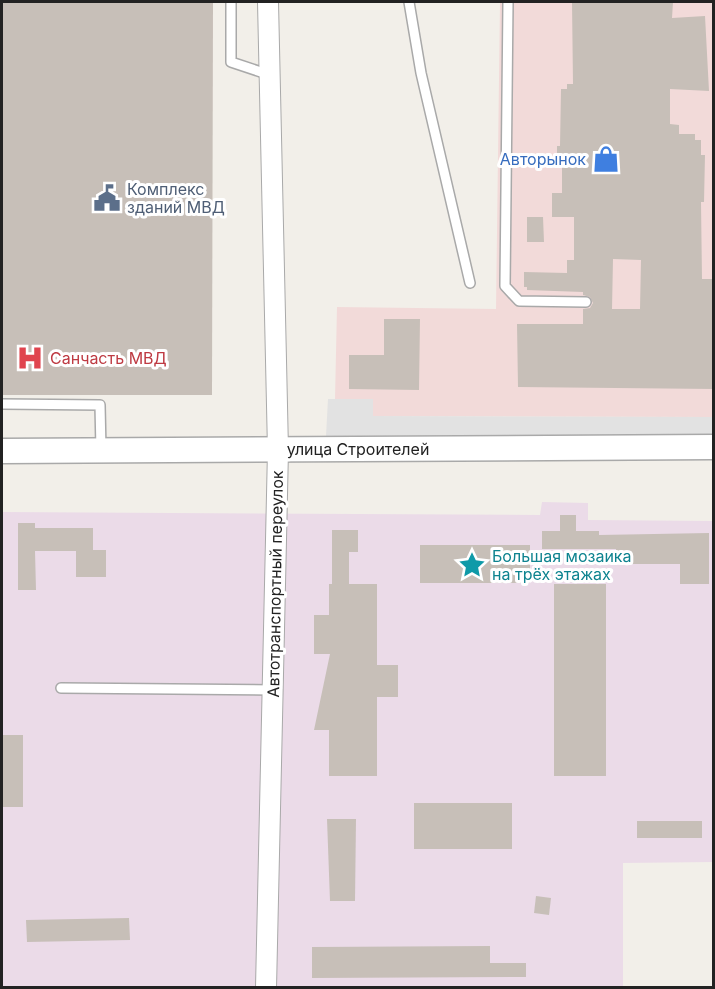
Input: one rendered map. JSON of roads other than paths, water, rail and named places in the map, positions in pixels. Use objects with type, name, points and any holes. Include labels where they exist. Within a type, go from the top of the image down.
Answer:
[{"type":"street","name":"Автотранспортный переулок","points":[[266,987],[278,450],[268,2]]},
{"type":"street","name":"улица Строителей","points":[[2,452],[714,447]]},
{"type":"lane","points":[[231,2],[231,62],[270,75]]},
{"type":"lane","points":[[409,2],[421,74],[470,283]]},
{"type":"lane","points":[[508,2],[505,286],[519,301],[586,302]]},
{"type":"lane","points":[[2,404],[100,405],[101,451]]},
{"type":"lane","points":[[61,688],[273,690]]},
{"type":"place","name":"Авторынок","points":[[606,159]]},
{"type":"place","name":"Комплекс зданий МВД","points":[[107,198]]},
{"type":"place","name":"Санчасть МВД","points":[[30,358]]},
{"type":"place","name":"Большая мозаика на трёх этажах","points":[[472,565]]}]
